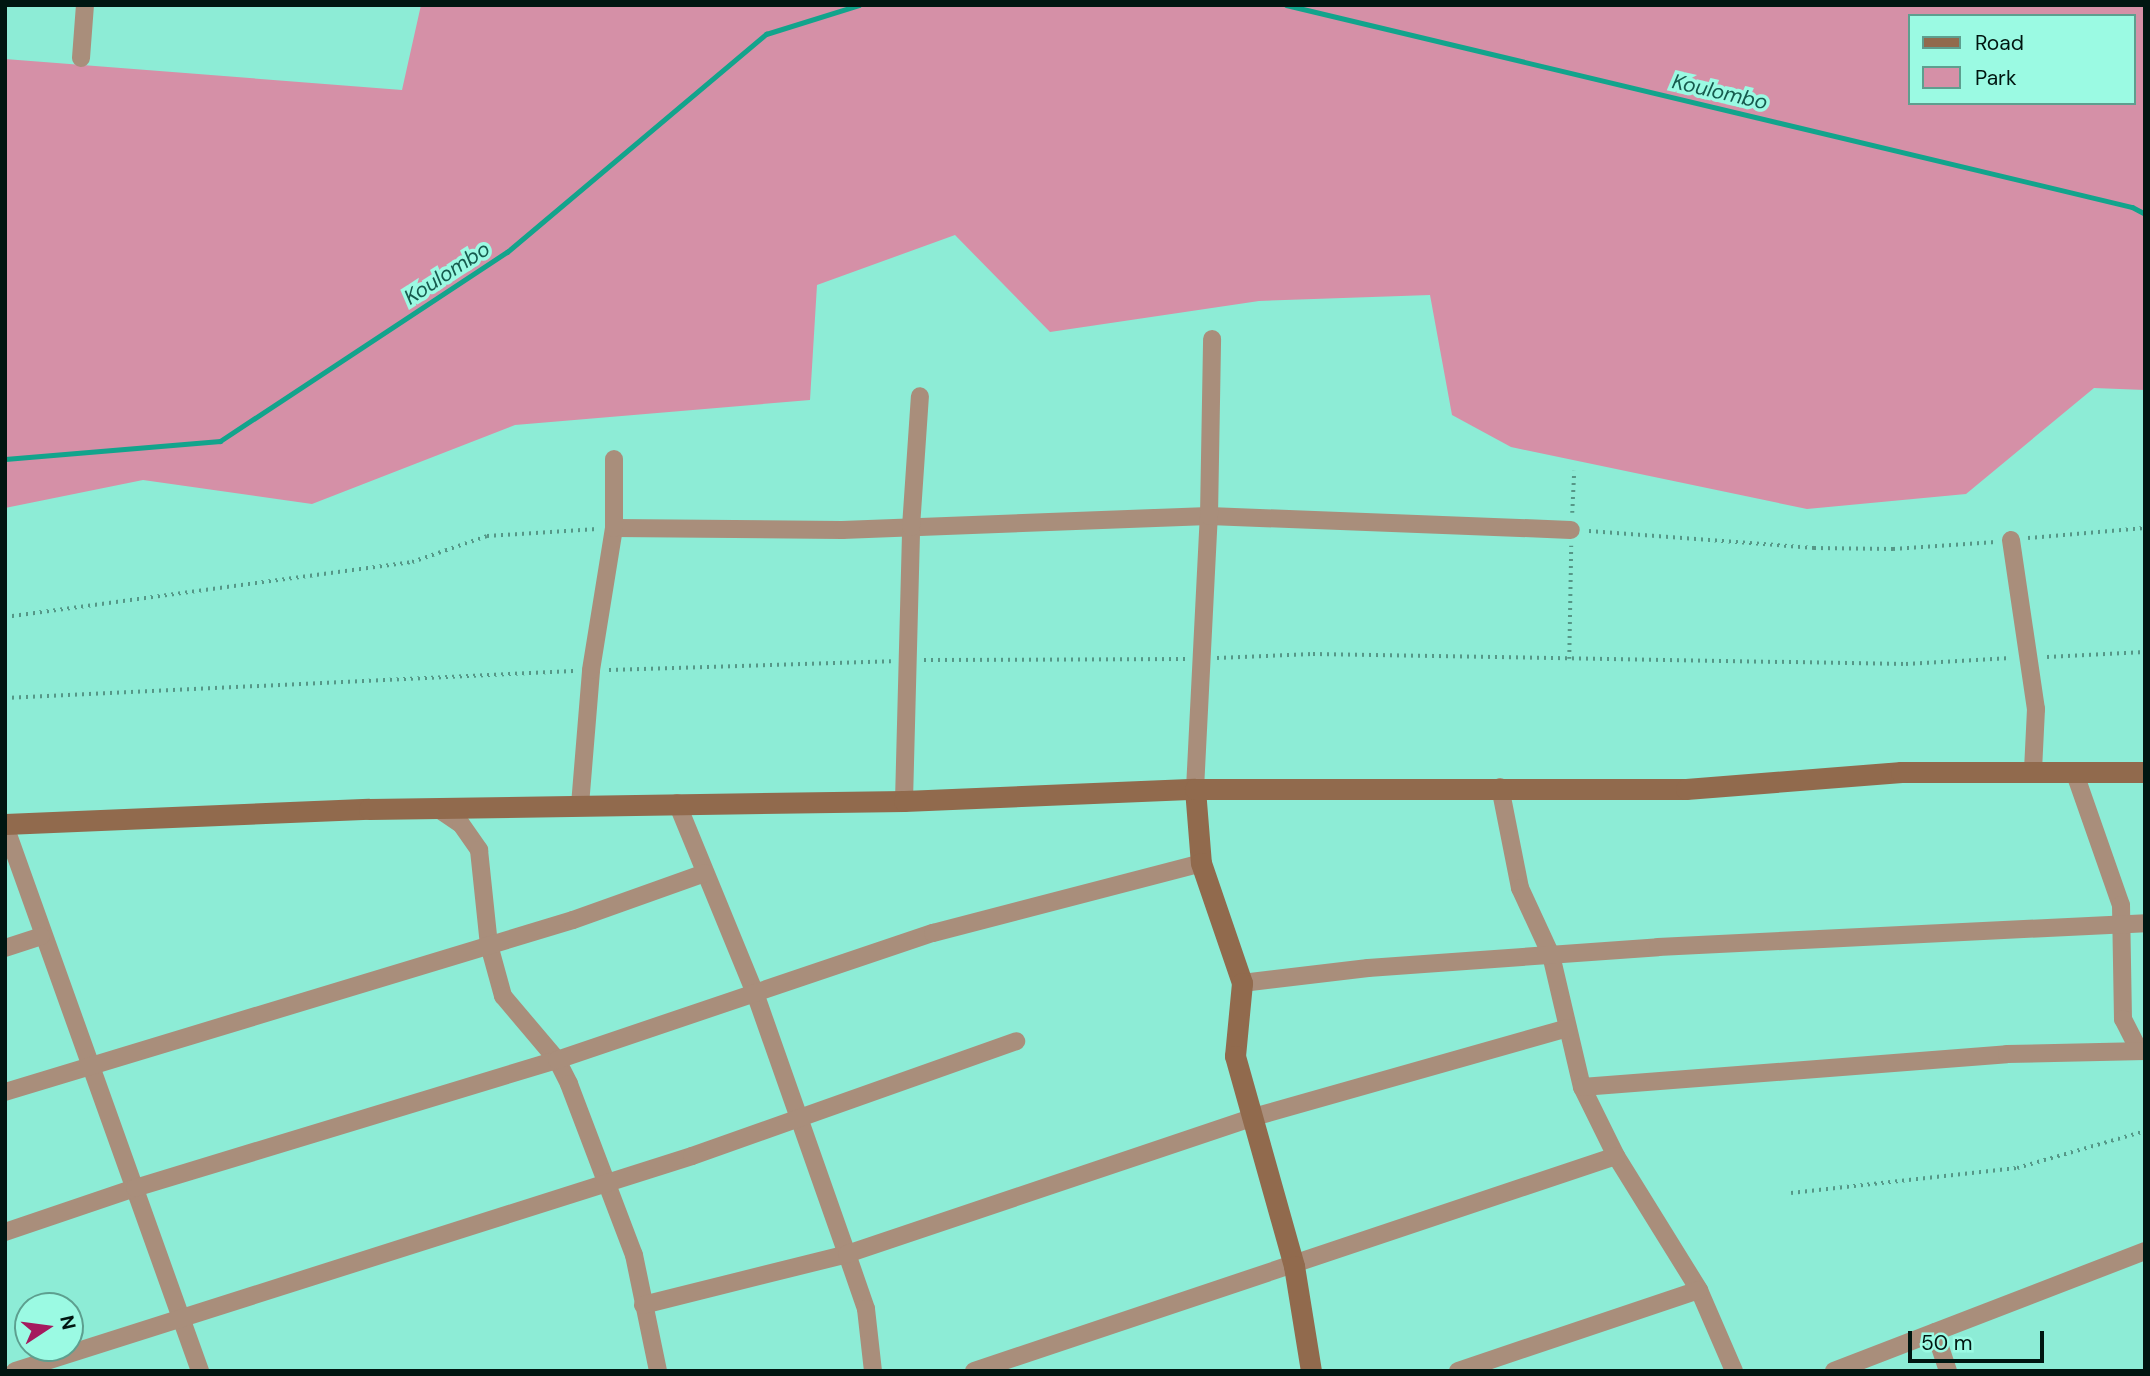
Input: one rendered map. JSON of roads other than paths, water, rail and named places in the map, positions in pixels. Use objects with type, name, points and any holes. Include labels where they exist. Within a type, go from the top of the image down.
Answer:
[{"type":"street","points":[[82,58],[85,5]]},
{"type":"street","points":[[1212,339],[1209,516],[1195,789],[1201,863],[1242,983],[1235,1056],[1250,1118],[1294,1266],[1311,1371]]},
{"type":"street","points":[[904,801],[911,527],[920,396]]},
{"type":"street","points":[[580,805],[591,670],[614,528],[614,459]]},
{"type":"street","points":[[614,528],[911,527],[1209,516],[1571,530]]},
{"type":"street","points":[[2011,540],[2036,709],[2033,771]]},
{"type":"street","points":[[1582,1087],[2141,1049],[2123,1019],[2122,923],[2113,877],[2074,771]]},
{"type":"street","points":[[200,1371],[41,936],[5,825],[437,808],[904,801],[1195,789],[1686,789],[1900,772],[2145,772]]},
{"type":"street","points":[[1500,787],[1520,888],[1551,955],[1582,1087],[1616,1156],[1699,1290],[1734,1371]]},
{"type":"street","points":[[677,803],[754,993],[848,1254],[866,1309],[873,1371]]},
{"type":"street","points":[[437,808],[461,824],[479,850],[489,945],[502,996],[557,1060],[634,1255],[658,1371]]},
{"type":"street","points":[[5,1232],[135,1188],[557,1060],[933,933],[1201,863]]},
{"type":"street","points":[[5,1092],[89,1063],[489,945],[705,873]]},
{"type":"street","points":[[1242,983],[1368,968],[1551,955],[2145,923]]},
{"type":"street","points":[[5,948],[41,936]]},
{"type":"street","points":[[643,1305],[848,1254],[1250,1118],[1567,1028]]},
{"type":"street","points":[[15,1371],[606,1183],[1016,1041]]},
{"type":"street","points":[[974,1371],[1294,1266],[1470,1201],[1616,1156]]},
{"type":"street","points":[[1834,1371],[2145,1251]]},
{"type":"street","points":[[1458,1371],[1699,1290]]},
{"type":"street","points":[[1934,1332],[1948,1371]]},
{"type":"waterway","name":"Koulombo","points":[[5,459],[220,441],[507,252],[766,34],[859,5]]},
{"type":"waterway","name":"Koulombo","points":[[1286,5],[2132,207],[2145,214]]}]
